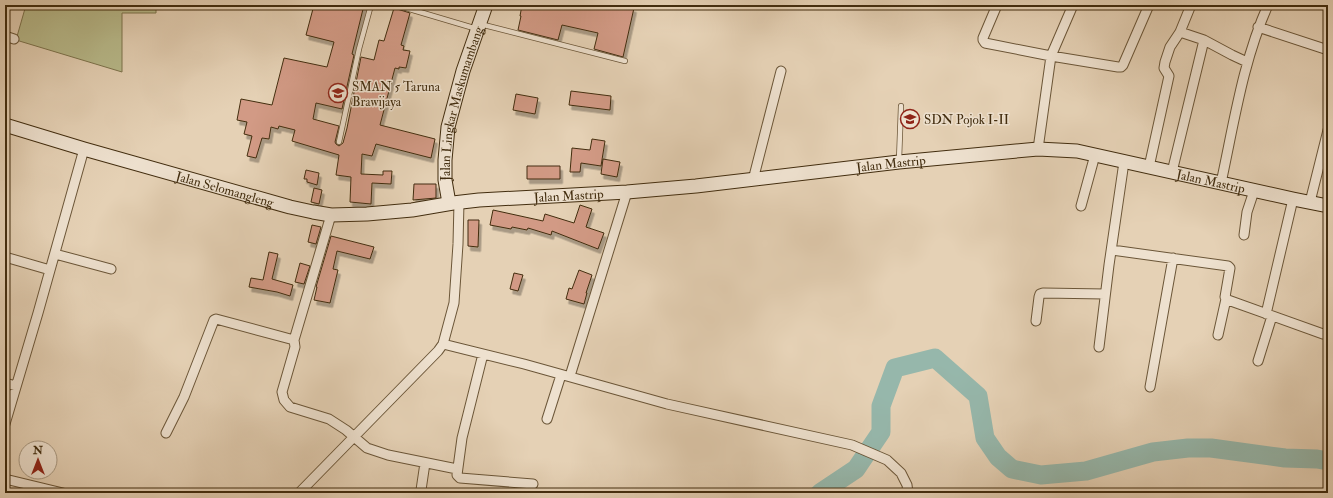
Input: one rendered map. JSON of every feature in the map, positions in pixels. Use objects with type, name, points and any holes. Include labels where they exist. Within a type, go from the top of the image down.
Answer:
[{"type":"street","name":"Jalan Lingkar Maskumambang","points":[[454,203],[445,180],[448,127],[461,78],[486,5]]},
{"type":"street","points":[[997,5],[983,38],[984,42],[987,44],[1121,67],[1149,5]]},
{"type":"street","points":[[1038,149],[1051,56],[1073,5]]},
{"type":"street","points":[[1149,167],[1169,76],[1164,68],[1165,62],[1170,47],[1180,32],[1191,5]]},
{"type":"street","points":[[1221,183],[1247,62],[1258,27],[1268,5]]},
{"type":"street","points":[[1258,27],[1328,50]]},
{"type":"street","points":[[1180,32],[1204,40],[1247,62]]},
{"type":"street","points":[[5,36],[14,39]]},
{"type":"street","points":[[1172,172],[1204,40]]},
{"type":"street","points":[[753,180],[781,72]]},
{"type":"street","name":"Jalan Selomangleng","points":[[5,126],[290,207],[313,212],[331,215],[367,214],[412,210],[454,203]]},
{"type":"street","points":[[1310,202],[1328,130]]},
{"type":"street","points":[[5,424],[38,314],[84,149]]},
{"type":"street","name":"Jalan Mastrip","points":[[454,203],[501,198],[627,192],[753,180],[898,162],[1038,149],[1077,150],[1124,162],[1328,206]]},
{"type":"street","points":[[1082,206],[1095,155]]},
{"type":"street","points":[[1099,347],[1124,162]]},
{"type":"street","points":[[1244,235],[1247,212],[1254,190]]},
{"type":"street","points":[[547,420],[565,376],[627,192]]},
{"type":"street","points":[[1258,361],[1293,199]]},
{"type":"street","points":[[299,493],[351,435],[438,351],[443,344],[454,303],[458,244],[454,203]]},
{"type":"street","points":[[331,215],[294,340],[295,347],[282,392],[284,400],[290,407],[329,419],[367,448],[374,451],[457,469]]},
{"type":"street","points":[[1112,250],[1228,266],[1230,268],[1225,297],[1226,299],[1218,335]]},
{"type":"street","points":[[55,254],[111,269]]},
{"type":"street","points":[[5,257],[50,270]]},
{"type":"street","points":[[1150,387],[1173,258]]},
{"type":"street","points":[[1036,321],[1040,294],[1105,294]]},
{"type":"street","points":[[1226,299],[1323,334],[1328,332]]},
{"type":"street","points":[[166,433],[184,397],[214,320],[216,319],[294,340]]},
{"type":"street","points":[[443,344],[524,364],[667,404],[852,445],[887,460],[901,473],[907,485],[908,493]]},
{"type":"street","points":[[483,354],[462,438],[457,475],[460,478],[533,484]]},
{"type":"street","points":[[5,383],[16,386]]},
{"type":"street","points":[[421,490],[425,463]]},
{"type":"street","points":[[5,479],[62,493]]},
{"type":"lane","points":[[339,142],[352,80],[371,5]]},
{"type":"lane","points":[[396,5],[625,61]]},
{"type":"lane","points":[[898,162],[901,106]]},
{"type":"green space","points":[[26,5],[156,5],[156,13],[122,13],[122,72],[16,40]]},
{"type":"building","points":[[314,5],[364,5],[352,54],[354,55],[342,109],[316,103],[313,119],[339,126],[335,142],[339,146],[343,143],[347,128],[361,57],[374,60],[379,40],[384,41],[394,8],[410,13],[401,45],[404,46],[403,50],[410,51],[406,68],[395,68],[380,125],[435,139],[431,158],[376,144],[372,156],[362,154],[361,174],[383,175],[383,171],[392,171],[391,184],[372,183],[371,204],[350,202],[351,177],[336,175],[339,155],[292,141],[295,130],[279,126],[278,129],[271,127],[269,139],[262,138],[256,158],[247,156],[252,136],[244,134],[247,122],[237,120],[241,99],[272,105],[284,58],[327,67],[334,42],[306,35]]},
{"type":"building","points":[[522,5],[621,5],[634,8],[623,57],[594,49],[598,33],[562,25],[558,40],[518,30]]},
{"type":"building","points":[[571,91],[611,96],[610,110],[569,105]]},
{"type":"building","points":[[516,94],[538,98],[535,114],[513,110]]},
{"type":"building","points":[[592,139],[605,141],[601,166],[581,163],[580,172],[570,172],[572,148],[590,150]]},
{"type":"building","points":[[603,159],[620,162],[617,177],[601,174]]},
{"type":"building","points":[[527,166],[560,166],[560,179],[527,179]]},
{"type":"building","points":[[306,170],[319,173],[317,185],[307,182],[307,179],[304,179]]},
{"type":"building","points":[[414,184],[436,184],[436,198],[413,200]]},
{"type":"building","points":[[314,188],[322,190],[319,204],[311,202]]},
{"type":"building","points":[[580,205],[592,209],[586,227],[604,233],[598,249],[552,231],[551,235],[528,228],[527,230],[512,227],[511,229],[490,225],[493,210],[543,221],[545,214],[574,223]]},
{"type":"building","points":[[468,220],[479,220],[478,247],[468,246]]},
{"type":"building","points":[[312,225],[321,227],[316,244],[308,242]]},
{"type":"building","points":[[331,236],[374,247],[370,259],[337,251],[333,269],[338,270],[330,303],[314,300],[316,287]]},
{"type":"building","points":[[269,252],[278,254],[272,279],[293,285],[290,296],[249,287],[251,278],[263,280]]},
{"type":"building","points":[[300,263],[310,266],[304,284],[295,282]]},
{"type":"building","points":[[579,270],[592,275],[584,304],[566,299],[569,288],[572,289]]},
{"type":"building","points":[[514,273],[523,275],[518,291],[510,289]]},
{"type":"waterway","points":[[820,493],[856,469],[881,432],[881,406],[895,368],[935,358],[978,396],[985,438],[998,457],[1012,469],[1041,475],[1086,471],[1153,452],[1188,448],[1211,448],[1285,458],[1317,459],[1328,461]]},
{"type":"place","name":"SMAN 5 Taruna Brawijaya","points":[[338,93]]},
{"type":"place","name":"SDN Pojok I-II","points":[[910,119]]}]
